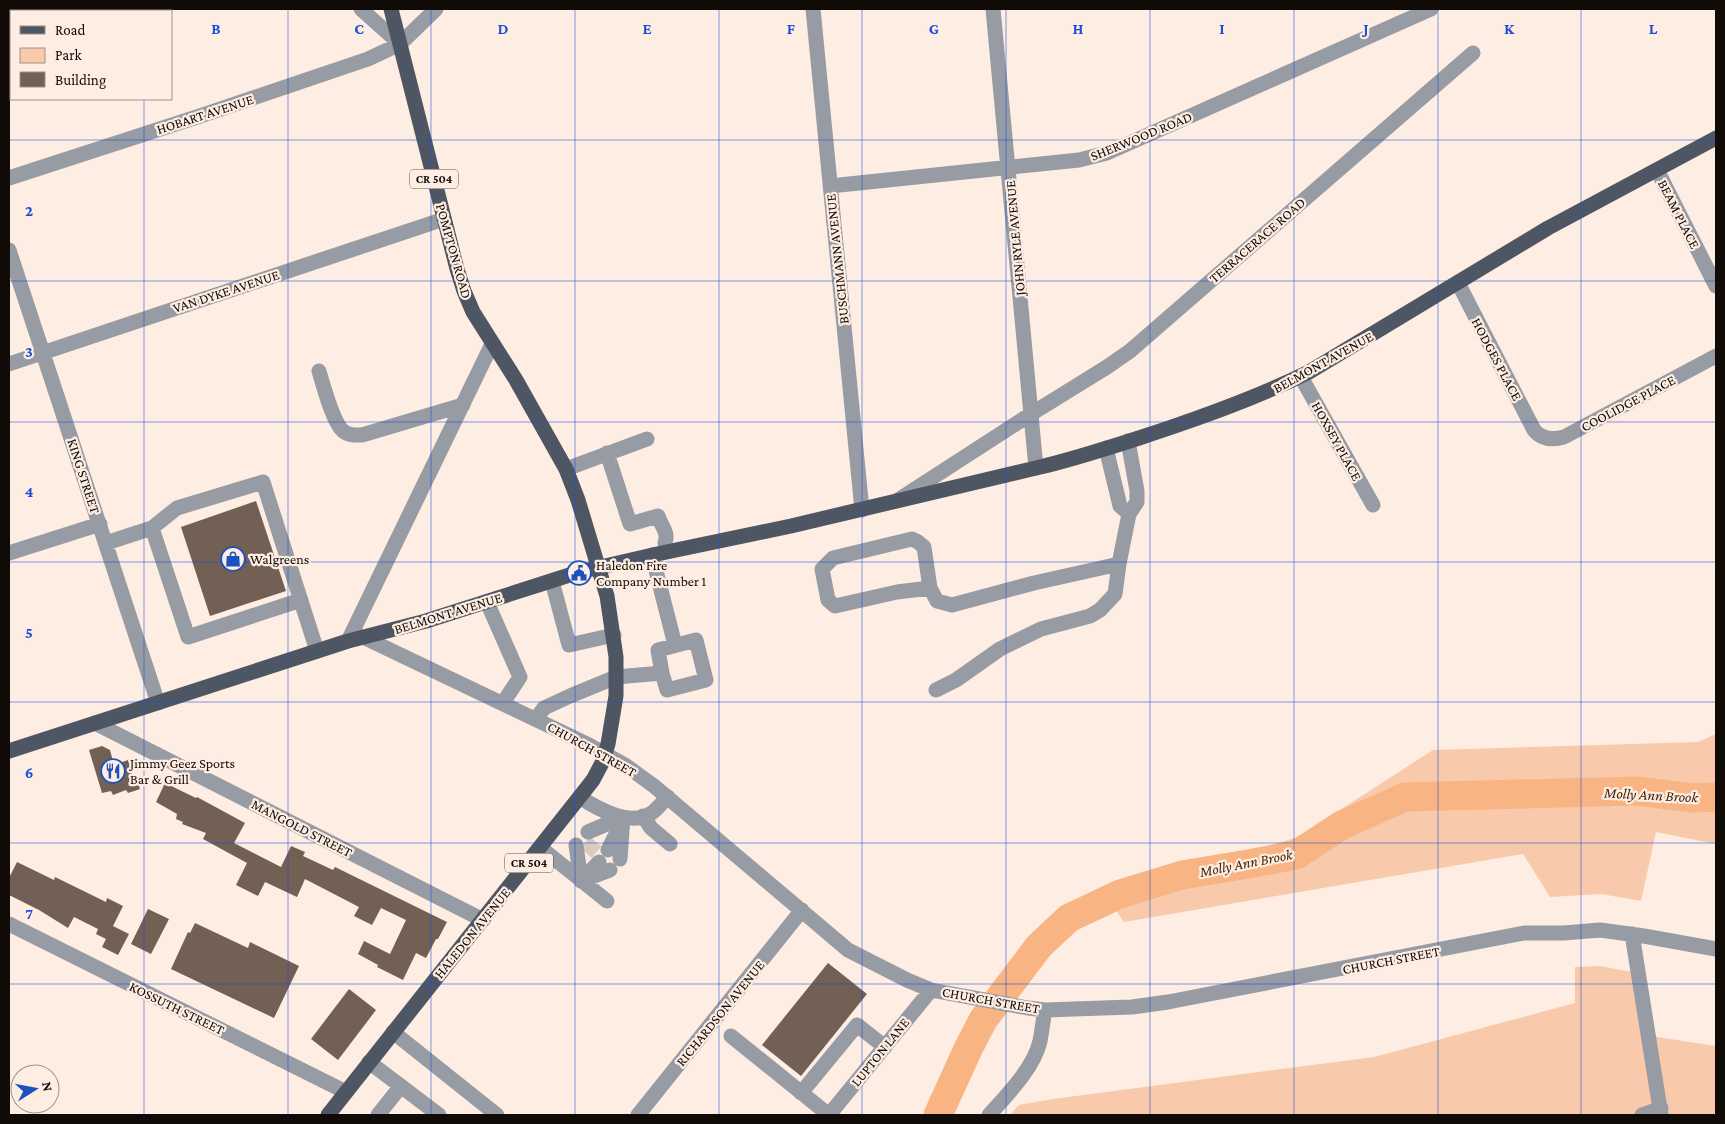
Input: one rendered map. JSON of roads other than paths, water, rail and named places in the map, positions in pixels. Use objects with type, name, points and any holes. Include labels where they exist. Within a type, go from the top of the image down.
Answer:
[{"type":"main road","name":"POMPTON ROAD","points":[[391,9],[444,220],[464,291],[473,312],[492,344]]},
{"type":"main road","name":"BELMONT AVENUE","points":[[9,751],[317,651],[356,639],[426,622],[552,581],[661,550],[791,526],[1070,460],[1234,406],[1301,376],[1362,342],[1548,228],[1716,138]]},
{"type":"main road","name":"CR 504","points":[[492,344],[521,388],[566,469],[578,500],[599,568]]},
{"type":"main road","name":"HALEDON AVENUE","points":[[331,1114],[369,1062],[541,848],[593,780],[602,763],[612,721],[616,677],[614,635],[607,596],[599,568]]},
{"type":"street","points":[[361,9],[400,44]]},
{"type":"street","name":"HOBART AVENUE","points":[[9,178],[368,59],[400,44],[436,9]]},
{"type":"street","name":"BUSCHMANN AVENUE","points":[[813,9],[862,510]]},
{"type":"street","name":"JOHN RYLE AVENUE","points":[[993,9],[1036,468]]},
{"type":"street","name":"SHERWOOD ROAD","points":[[830,186],[1079,160],[1107,153],[1431,9]]},
{"type":"street","name":"TERRACERACE ROAD","points":[[1031,414],[1108,367],[1130,351],[1473,53]]},
{"type":"street","name":"BEAM PLACE","points":[[1656,170],[1716,286]]},
{"type":"street","name":"VAN DYKE AVENUE","points":[[9,364],[444,220]]},
{"type":"street","name":"KING STREET","points":[[9,250],[158,703]]},
{"type":"street","name":"HODGES PLACE","points":[[1458,283],[1538,434]]},
{"type":"street","points":[[356,639],[492,344]]},
{"type":"street","name":"COOLIDGE PLACE","points":[[1538,434],[1545,438],[1555,439],[1564,437],[1716,356]]},
{"type":"street","points":[[319,371],[336,421],[342,430],[351,435],[362,435],[465,400]]},
{"type":"street","name":"HOXSEY PLACE","points":[[1301,376],[1373,505]]},
{"type":"street","name":"BELMONT AVENUE","points":[[894,502],[1031,414]]},
{"type":"street","points":[[566,469],[647,439]]},
{"type":"street","points":[[936,690],[956,680],[1000,649],[1041,629],[1090,616],[1100,610],[1115,594],[1129,514],[1138,502],[1128,441]]},
{"type":"street","points":[[1106,448],[1120,506],[1129,514]]},
{"type":"street","points":[[607,453],[630,524],[658,516],[661,525],[666,530],[667,537],[661,550],[675,645]]},
{"type":"street","points":[[106,543],[152,528],[177,508],[263,482],[317,651]]},
{"type":"street","points":[[9,553],[100,524]]},
{"type":"street","points":[[152,528],[188,637],[301,600]]},
{"type":"street","points":[[930,588],[897,592],[835,606],[828,600],[822,568],[833,558],[912,539],[924,547],[930,588],[937,601],[952,605],[1034,583],[1120,564]]},
{"type":"street","points":[[552,581],[569,645],[614,635]]},
{"type":"street","points":[[487,602],[520,677],[502,703]]},
{"type":"street","name":"CHURCH STREET","points":[[356,639],[502,703],[625,765],[668,797],[848,950],[931,990],[1045,1010],[1132,1007],[1168,1002],[1524,934],[1600,930],[1716,949]]},
{"type":"street","points":[[696,640],[706,680],[667,690],[662,673],[658,650],[696,640]]},
{"type":"street","points":[[536,719],[544,708],[616,677],[662,673]]},
{"type":"street","name":"MANGOLD STREET","points":[[95,724],[483,920]]},
{"type":"street","points":[[580,797],[594,807],[624,817],[651,814],[668,797]]},
{"type":"street","points":[[643,816],[651,828],[670,844]]},
{"type":"street","points":[[581,881],[604,852],[624,817]]},
{"type":"street","points":[[604,852],[624,817]]},
{"type":"street","points":[[541,848],[607,901]]},
{"type":"street","points":[[581,849],[581,881]]},
{"type":"street","name":"RICHARDSON AVENUE","points":[[638,1115],[802,910]]},
{"type":"street","name":"KOSSUTH STREET","points":[[9,924],[346,1092]]},
{"type":"street","points":[[1632,934],[1661,1112],[1642,1115]]},
{"type":"street","name":"LUPTON LANE","points":[[829,1115],[931,990]]},
{"type":"street","points":[[989,1115],[1003,1100],[1030,1064],[1040,1043],[1045,1010]]},
{"type":"street","points":[[801,1093],[857,1025],[885,1046]]},
{"type":"street","points":[[393,1032],[490,1113]]},
{"type":"street","points":[[731,1036],[829,1115]]},
{"type":"street","points":[[369,1062],[439,1115]]},
{"type":"street","points":[[378,1115],[401,1086]]},
{"type":"waterway","name":"Molly Ann Brook","points":[[938,1115],[983,1020],[1039,946],[1069,918],[1120,894],[1182,875],[1296,855],[1342,825],[1405,797],[1637,791],[1693,798],[1716,797]]},
{"type":"tunnel","points":[[586,853],[597,840]]},
{"type":"place","name":"Walgreens","points":[[233,559]]},
{"type":"place","name":"Haledon Fire Company Number 1","points":[[579,573]]},
{"type":"place","name":"Jimmy Geez Sports Bar & Grill","points":[[113,771]]}]
